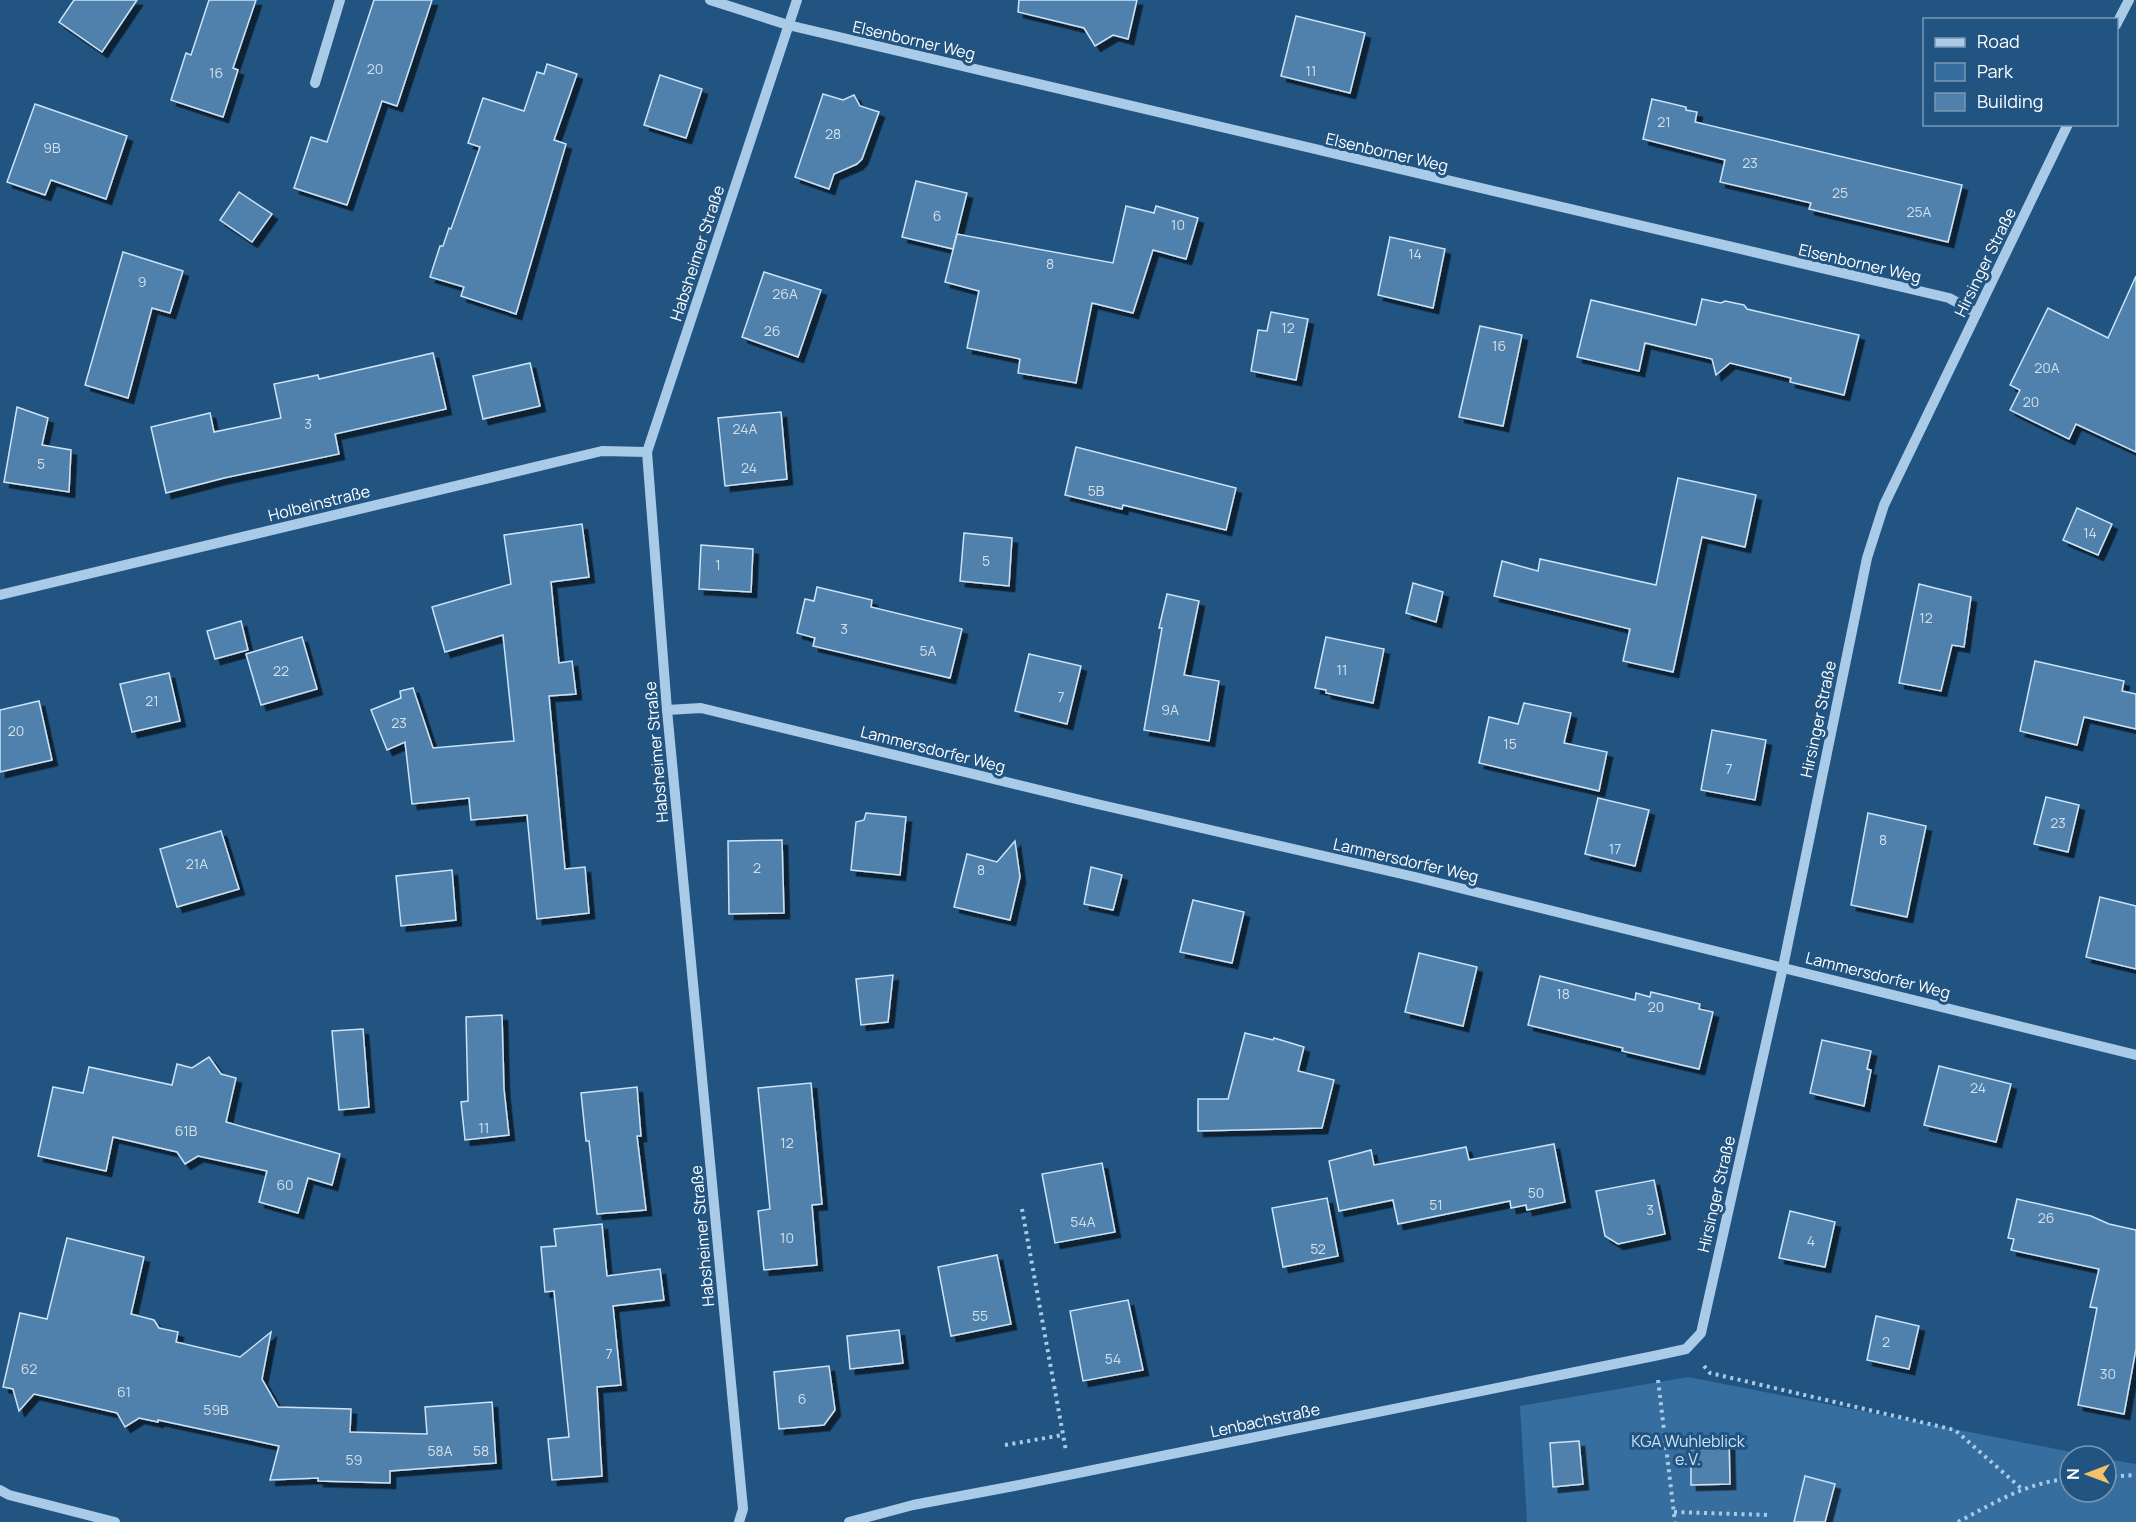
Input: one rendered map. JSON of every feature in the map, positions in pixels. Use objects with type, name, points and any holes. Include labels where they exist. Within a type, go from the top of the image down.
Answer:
[{"type":"street","points":[[315,83],[340,0]]},
{"type":"street","name":"Elsenborner Weg","points":[[710,0],[789,25],[1949,298],[1977,313]]},
{"type":"street","name":"Habsheimer Straße","points":[[739,1522],[743,1509],[667,710],[647,452],[797,0]]},
{"type":"street","points":[[2118,22],[2129,0]]},
{"type":"street","name":"Hirsinger Straße","points":[[1686,1348],[1701,1334],[1783,967],[1867,558],[1884,505],[2067,126]]},
{"type":"street","name":"Holbeinstraße","points":[[0,595],[602,451],[647,452]]},
{"type":"street","name":"Lammersdorfer Weg","points":[[667,710],[701,708],[1086,801],[1415,876],[2136,1055]]},
{"type":"street","name":"Lenbachstraße","points":[[849,1522],[914,1505],[1686,1348]]},
{"type":"street","points":[[0,1490],[9,1495],[115,1522]]},
{"type":"path","points":[[1022,1209],[1070,1475]]},
{"type":"path","points":[[1686,1348],[1710,1373],[1955,1430],[2022,1489]]},
{"type":"path","points":[[1654,1356],[1675,1522]]},
{"type":"path","points":[[1005,1445],[1063,1435]]},
{"type":"path","points":[[2118,1476],[2136,1475]]},
{"type":"path","points":[[1958,1522],[2022,1489],[2058,1480]]},
{"type":"path","points":[[1674,1512],[1769,1515]]},
{"type":"green space","name":"KGA Wuhleblick e.V.","points":[[1688,1377],[2058,1449],[2058,1504],[2118,1504],[2118,1461],[2136,1464],[2136,1522],[1527,1522],[1520,1406]]},
{"type":"building","points":[[74,0],[137,0],[102,52],[59,22]]},
{"type":"building","points":[[209,0],[256,0],[233,68],[238,70],[223,117],[171,100],[186,53],[191,55]]},
{"type":"building","points":[[374,0],[432,0],[397,106],[382,101],[347,205],[294,188],[311,137],[327,142]]},
{"type":"building","points":[[1019,0],[1137,0],[1128,39],[1113,35],[1095,46],[1084,28],[1018,12]]},
{"type":"building","points":[[1296,16],[1365,33],[1350,93],[1281,76]]},
{"type":"building","points":[[547,64],[577,74],[554,140],[566,144],[516,314],[461,296],[464,287],[430,277],[440,246],[443,246],[449,228],[451,229],[480,147],[468,143],[483,98],[524,111],[537,72],[544,74]]},
{"type":"building","points":[[660,75],[702,89],[686,138],[644,125]]},
{"type":"building","points":[[823,94],[843,100],[854,95],[860,106],[879,112],[862,159],[857,164],[834,174],[829,189],[795,177]]},
{"type":"building","points":[[1652,99],[1697,112],[1695,122],[1962,185],[1948,242],[1809,209],[1811,203],[1720,182],[1725,160],[1643,139]]},
{"type":"building","points":[[35,104],[127,136],[106,199],[51,180],[45,195],[7,182]]},
{"type":"building","points":[[916,181],[967,193],[953,249],[902,237]]},
{"type":"building","points":[[239,192],[272,214],[252,242],[220,220]]},
{"type":"building","points":[[1126,206],[1154,213],[1156,206],[1198,218],[1186,259],[1153,250],[1133,313],[1092,303],[1076,383],[1018,373],[1020,359],[967,348],[979,291],[945,282],[957,234],[1113,263]]},
{"type":"building","points":[[1390,237],[1445,249],[1433,308],[1378,295]]},
{"type":"building","points":[[123,252],[183,271],[170,313],[152,308],[128,398],[85,385]]},
{"type":"building","points":[[764,272],[821,290],[798,357],[742,337]]},
{"type":"building","points":[[2136,276],[2136,452],[2076,424],[2069,439],[2010,410],[2020,390],[2010,385],[2048,308],[2108,338]]},
{"type":"building","points":[[1702,299],[1744,305],[1747,309],[1859,335],[1844,395],[1790,382],[1791,378],[1730,363],[1716,375],[1712,359],[1645,343],[1639,371],[1577,357],[1591,300],[1696,325]]},
{"type":"building","points":[[1271,312],[1308,319],[1296,380],[1251,371],[1258,330],[1267,331]]},
{"type":"building","points":[[1480,326],[1522,335],[1503,426],[1459,417]]},
{"type":"building","points":[[433,353],[446,409],[335,434],[339,454],[224,478],[166,493],[151,427],[210,413],[214,432],[281,418],[274,384],[318,375],[319,379]]},
{"type":"building","points":[[530,363],[540,406],[483,419],[473,376]]},
{"type":"building","points":[[17,407],[48,418],[42,445],[71,450],[69,492],[4,482]]},
{"type":"building","points":[[781,412],[787,479],[725,486],[718,418]]},
{"type":"building","points":[[1076,447],[1236,488],[1226,530],[1123,505],[1122,509],[1065,495]]},
{"type":"building","points":[[1678,478],[1756,495],[1745,547],[1702,537],[1673,672],[1623,661],[1630,629],[1494,596],[1502,561],[1538,571],[1540,559],[1656,585]]},
{"type":"building","points":[[2077,508],[2112,524],[2098,555],[2063,540]]},
{"type":"building","points":[[582,524],[589,577],[551,582],[559,663],[572,661],[576,694],[549,696],[565,869],[585,867],[589,913],[537,919],[527,815],[471,820],[469,798],[412,804],[405,742],[387,750],[371,710],[401,698],[400,691],[413,688],[433,748],[514,741],[503,635],[445,652],[432,607],[511,584],[504,535]]},
{"type":"building","points":[[964,533],[1012,538],[1009,586],[960,581]]},
{"type":"building","points":[[701,545],[753,549],[751,592],[699,589]]},
{"type":"building","points":[[1413,583],[1443,592],[1436,622],[1406,613]]},
{"type":"building","points":[[1919,584],[1971,597],[1964,647],[1952,645],[1941,691],[1899,683]]},
{"type":"building","points":[[817,587],[872,600],[871,607],[962,629],[950,678],[813,646],[815,638],[797,633],[805,599],[814,601]]},
{"type":"building","points":[[1167,594],[1199,601],[1184,675],[1219,681],[1209,741],[1144,730],[1162,628],[1159,628]]},
{"type":"building","points":[[241,621],[248,650],[215,659],[207,631]]},
{"type":"building","points":[[302,637],[317,689],[261,705],[246,654]]},
{"type":"building","points":[[1326,637],[1384,649],[1373,703],[1326,693],[1326,690],[1315,688]]},
{"type":"building","points":[[1029,654],[1081,666],[1067,724],[1015,711]]},
{"type":"building","points":[[2035,661],[2124,681],[2122,691],[2136,694],[2136,729],[2084,717],[2077,745],[2020,731]]},
{"type":"building","points":[[169,673],[180,721],[132,732],[120,684]]},
{"type":"building","points":[[39,701],[52,760],[0,772],[0,710]]},
{"type":"building","points":[[1524,703],[1571,713],[1564,743],[1607,752],[1599,791],[1479,763],[1489,717],[1518,724]]},
{"type":"building","points":[[1712,730],[1766,740],[1755,800],[1701,790]]},
{"type":"building","points":[[2046,797],[2079,805],[2068,852],[2034,844]]},
{"type":"building","points":[[1598,798],[1649,810],[1635,866],[1585,854]]},
{"type":"building","points":[[866,813],[906,817],[900,875],[851,870],[856,822],[864,820]]},
{"type":"building","points":[[1868,813],[1926,826],[1907,917],[1851,905]]},
{"type":"building","points":[[221,831],[239,889],[177,907],[160,849]]},
{"type":"building","points":[[782,840],[784,913],[729,914],[728,841]]},
{"type":"building","points":[[1015,841],[1020,877],[1010,920],[954,907],[967,854],[997,862]]},
{"type":"building","points":[[1091,867],[1122,875],[1113,910],[1084,904]]},
{"type":"building","points":[[452,870],[456,920],[401,926],[396,876]]},
{"type":"building","points":[[2100,897],[2136,906],[2136,969],[2086,957]]},
{"type":"building","points":[[1193,900],[1244,912],[1232,963],[1180,952]]},
{"type":"building","points":[[1419,953],[1477,967],[1463,1026],[1405,1012]]},
{"type":"building","points":[[893,975],[888,1022],[861,1025],[856,979]]},
{"type":"building","points":[[1540,976],[1635,1000],[1636,993],[1650,997],[1651,992],[1700,1004],[1699,1009],[1713,1012],[1699,1069],[1528,1025]]},
{"type":"building","points":[[502,1015],[504,1089],[509,1135],[465,1140],[461,1102],[468,1101],[466,1017]]},
{"type":"building","points":[[363,1029],[369,1107],[339,1110],[332,1031]]},
{"type":"building","points":[[1245,1033],[1273,1040],[1274,1038],[1304,1047],[1298,1071],[1334,1080],[1322,1128],[1198,1131],[1198,1099],[1228,1099]]},
{"type":"building","points":[[1822,1040],[1871,1051],[1867,1069],[1871,1070],[1864,1106],[1810,1093]]},
{"type":"building","points":[[209,1057],[221,1074],[236,1078],[226,1122],[340,1154],[332,1185],[308,1178],[298,1213],[259,1202],[267,1171],[198,1156],[185,1164],[177,1152],[113,1137],[106,1171],[38,1156],[53,1087],[83,1093],[89,1067],[172,1085],[177,1064],[192,1068]]},
{"type":"building","points":[[1939,1066],[2011,1084],[1996,1142],[1924,1125]]},
{"type":"building","points":[[811,1083],[822,1204],[812,1205],[817,1265],[764,1270],[758,1211],[770,1209],[758,1088]]},
{"type":"building","points":[[637,1087],[641,1136],[637,1136],[646,1210],[597,1214],[581,1093]]},
{"type":"building","points":[[1554,1144],[1565,1202],[1527,1210],[1526,1205],[1511,1208],[1510,1201],[1398,1224],[1393,1200],[1339,1211],[1329,1161],[1371,1150],[1374,1165],[1466,1147],[1469,1160]]},
{"type":"building","points":[[1102,1163],[1115,1232],[1055,1243],[1042,1174]]},
{"type":"building","points":[[1654,1180],[1665,1234],[1618,1244],[1605,1236],[1596,1191]]},
{"type":"building","points":[[1327,1198],[1338,1256],[1283,1267],[1272,1208]]},
{"type":"building","points":[[2017,1199],[2091,1216],[2109,1224],[2136,1230],[2136,1349],[2124,1414],[2078,1405],[2097,1308],[2090,1307],[2099,1269],[2011,1250],[2014,1239],[2008,1238]]},
{"type":"building","points":[[1790,1211],[1835,1222],[1825,1267],[1779,1258]]},
{"type":"building","points":[[602,1224],[607,1276],[660,1269],[664,1300],[613,1306],[621,1385],[597,1387],[602,1476],[552,1480],[548,1439],[569,1437],[554,1291],[545,1292],[541,1247],[556,1246],[554,1229]]},
{"type":"building","points":[[67,1238],[144,1257],[131,1314],[154,1320],[159,1328],[178,1332],[176,1342],[240,1357],[271,1332],[262,1379],[278,1407],[351,1409],[350,1432],[427,1434],[425,1407],[492,1402],[496,1463],[390,1471],[390,1483],[318,1481],[318,1478],[270,1480],[279,1446],[158,1420],[158,1422],[139,1418],[125,1427],[117,1413],[34,1394],[19,1411],[13,1389],[3,1387],[20,1313],[47,1319]]},
{"type":"building","points":[[997,1255],[1011,1324],[951,1336],[938,1267]]},
{"type":"building","points":[[1128,1300],[1143,1370],[1083,1381],[1070,1311]]},
{"type":"building","points":[[1876,1316],[1919,1326],[1909,1369],[1867,1360]]},
{"type":"building","points":[[899,1330],[903,1363],[850,1369],[847,1336]]},
{"type":"building","points":[[829,1366],[835,1410],[824,1425],[779,1429],[774,1372]]},
{"type":"building","points":[[1729,1438],[1730,1484],[1691,1485],[1691,1439]]},
{"type":"building","points":[[1579,1441],[1583,1484],[1553,1487],[1550,1443]]},
{"type":"building","points":[[1805,1476],[1835,1484],[1825,1522],[1794,1522]]}]
